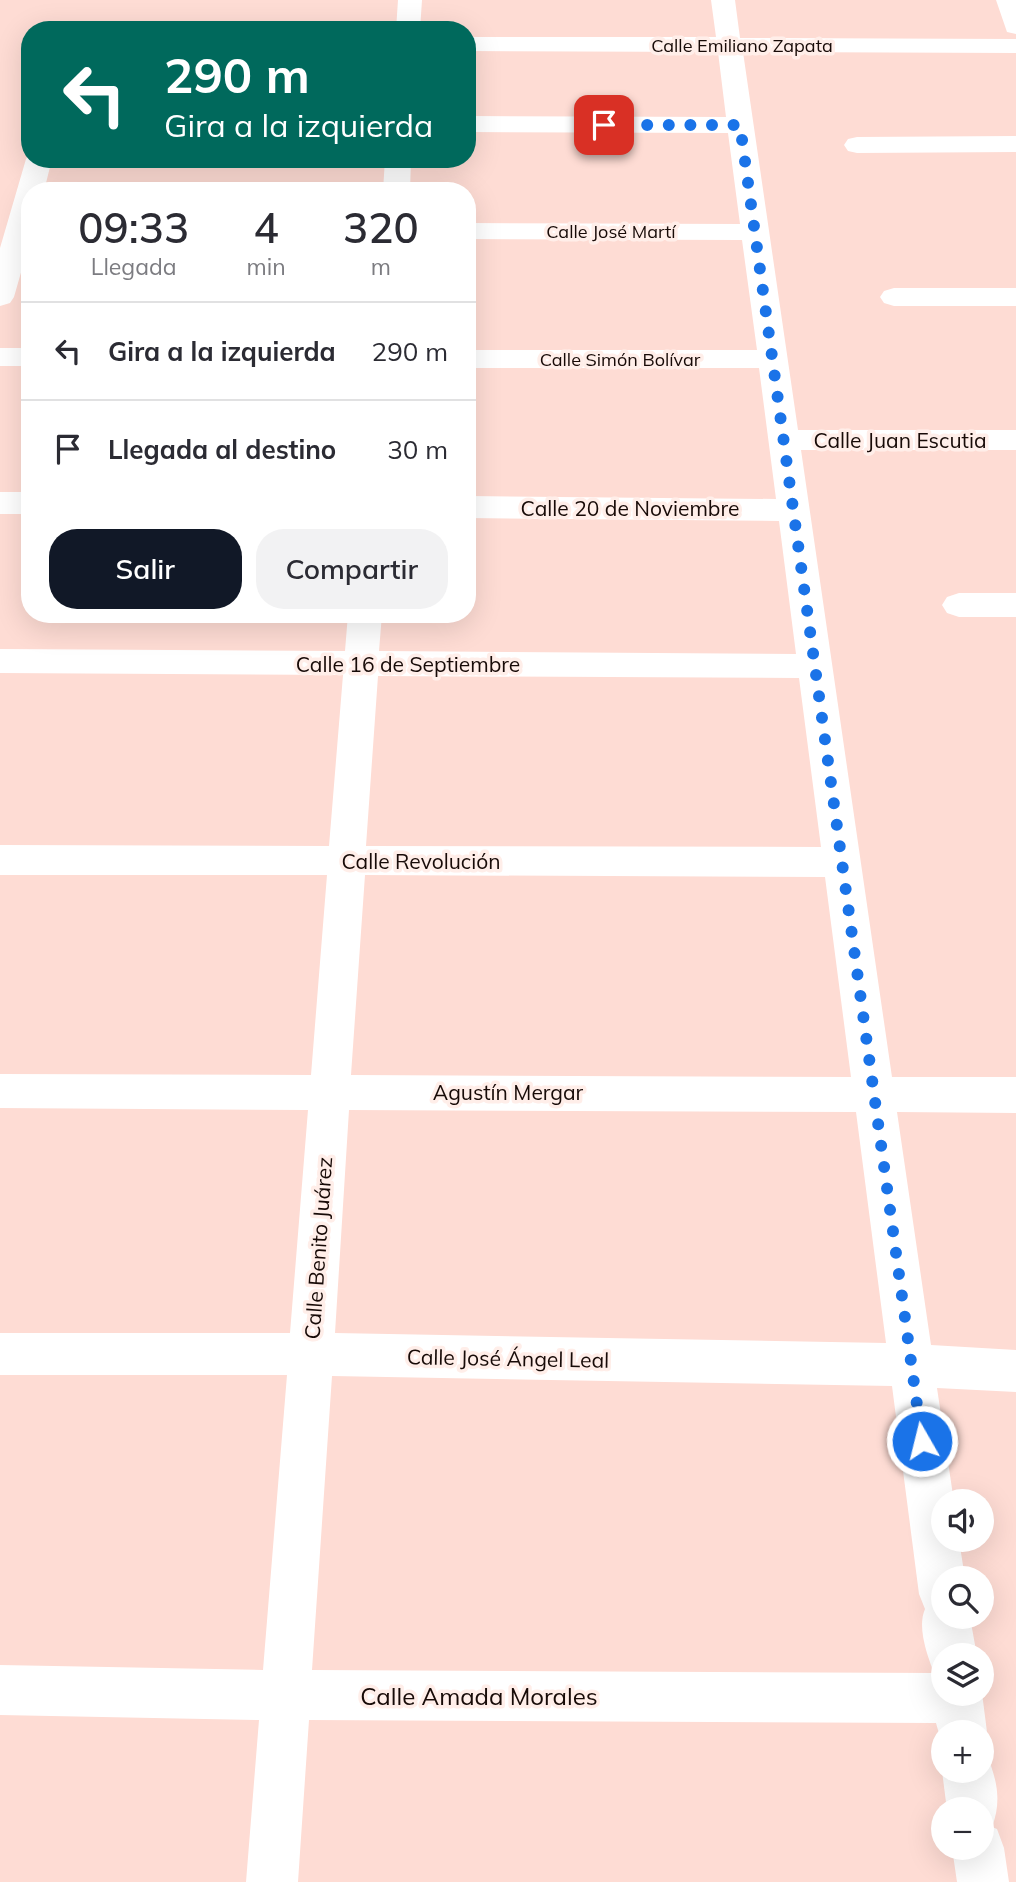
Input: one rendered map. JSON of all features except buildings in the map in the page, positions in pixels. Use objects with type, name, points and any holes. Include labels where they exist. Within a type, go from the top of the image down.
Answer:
[{"type":"street","points":[[409,21],[410,0]]},
{"type":"street","points":[[723,0],[939,1566]]},
{"type":"street","points":[[1008,0],[1016,27]]},
{"type":"street","name":"Calle Emiliano Zapata","points":[[476,44],[1016,46]]},
{"type":"street","points":[[476,124],[740,125]]},
{"type":"street","points":[[857,145],[1016,144]]},
{"type":"street","points":[[0,297],[16,231]]},
{"type":"street","name":"Calle José Martí","points":[[476,232],[755,232]]},
{"type":"street","points":[[894,297],[1016,297]]},
{"type":"street","points":[[0,357],[21,357]]},
{"type":"street","name":"Calle Simón Bolívar","points":[[476,359],[773,359]]},
{"type":"street","name":"Calle Juan Escutia","points":[[784,440],[1016,440]]},
{"type":"street","points":[[0,503],[21,503]]},
{"type":"street","name":"Calle 20 de Noviembre","points":[[476,507],[793,510]]},
{"type":"street","points":[[959,605],[1016,605]]},
{"type":"street","name":"Calle Benito Juárez","points":[[272,1882],[364,623]]},
{"type":"street","name":"Calle 16 de Septiembre","points":[[0,662],[815,666]]},
{"type":"street","name":"Calle Revolución","points":[[0,860],[842,862]]},
{"type":"street","name":"Agustín Mergar","points":[[0,1091],[1016,1095]]},
{"type":"street","name":"Calle José Ángel Leal","points":[[0,1354],[310,1354],[912,1365],[1016,1371]]},
{"type":"street","name":"Calle Amada Morales","points":[[0,1690],[285,1695],[931,1695]]},
{"type":"street","points":[[980,1860],[983,1882]]},
{"type":"route","points":[[604,125],[740,125],[922,1441]]}]
